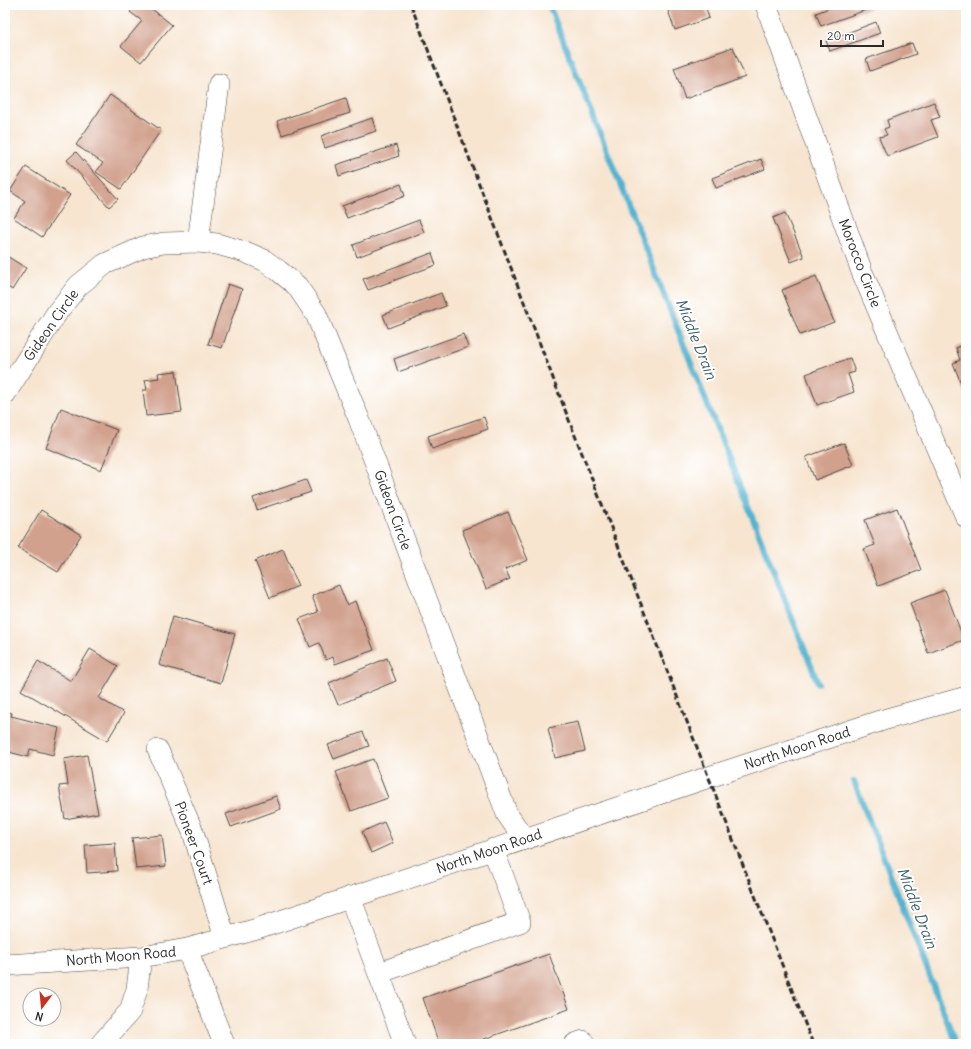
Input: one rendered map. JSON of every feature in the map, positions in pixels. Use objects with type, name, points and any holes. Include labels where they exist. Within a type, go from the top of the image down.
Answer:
[{"type":"street","name":"Morocco Circle","points":[[766,5],[862,272],[966,517]]},
{"type":"street","points":[[198,242],[219,84]]},
{"type":"street","name":"Gideon Circle","points":[[5,394],[58,311],[78,286],[105,264],[143,247],[164,243],[198,242],[217,244],[245,252],[264,260],[297,286],[316,314],[359,419],[507,814],[524,839]]},
{"type":"street","name":"North Moon Road","points":[[5,965],[140,957],[187,949],[350,897],[709,776],[868,725],[966,697]]},
{"type":"street","name":"Pioneer Court","points":[[158,750],[193,832],[225,938]]},
{"type":"street","points":[[379,973],[520,922],[493,849]]},
{"type":"street","points":[[350,897],[405,1044]]},
{"type":"street","points":[[187,949],[224,1044]]},
{"type":"street","points":[[101,1044],[130,1011],[137,989],[140,957]]},
{"type":"building","points":[[136,5],[147,5],[172,25],[141,62],[121,46],[142,21],[130,12]]},
{"type":"building","points":[[666,5],[705,5],[709,18],[675,30]]},
{"type":"building","points":[[837,5],[880,5],[821,26],[816,13]]},
{"type":"building","points":[[876,22],[880,33],[830,51],[826,41]]},
{"type":"building","points":[[912,43],[916,54],[870,71],[866,59]]},
{"type":"building","points":[[733,47],[745,77],[685,99],[674,68]]},
{"type":"building","points":[[110,95],[161,130],[121,189],[96,172],[103,163],[76,145]]},
{"type":"building","points":[[346,98],[350,113],[282,135],[277,121]]},
{"type":"building","points":[[934,102],[940,117],[931,120],[938,137],[887,156],[879,137],[887,135],[884,129],[889,127],[887,120]]},
{"type":"building","points":[[372,118],[376,131],[325,148],[321,136]]},
{"type":"building","points":[[396,145],[399,156],[339,176],[336,165]]},
{"type":"building","points":[[76,152],[118,199],[109,207],[67,160]]},
{"type":"building","points":[[761,159],[765,169],[716,188],[712,178]]},
{"type":"building","points":[[26,167],[70,195],[42,237],[14,218],[25,201],[10,191]]},
{"type":"building","points":[[401,184],[405,196],[347,218],[342,206]]},
{"type":"building","points":[[785,213],[804,257],[791,262],[773,218]]},
{"type":"building","points":[[419,220],[424,232],[357,257],[353,245]]},
{"type":"building","points":[[432,253],[436,265],[368,290],[363,279]]},
{"type":"building","points":[[5,255],[26,268],[12,290],[5,285]]},
{"type":"building","points":[[816,276],[834,322],[800,335],[782,290]]},
{"type":"building","points":[[228,284],[242,289],[222,348],[208,344]]},
{"type":"building","points":[[441,293],[446,306],[388,328],[383,315]]},
{"type":"building","points":[[463,334],[468,347],[398,372],[394,359]]},
{"type":"building","points":[[966,344],[966,396],[953,363],[960,360],[956,348]]},
{"type":"building","points":[[850,358],[855,372],[848,374],[854,392],[817,405],[806,374]]},
{"type":"building","points":[[176,371],[182,412],[146,416],[143,390],[147,390],[145,380],[159,378],[158,373]]},
{"type":"building","points":[[61,408],[117,430],[101,470],[46,448]]},
{"type":"building","points":[[484,417],[488,429],[432,449],[428,436]]},
{"type":"building","points":[[844,443],[853,465],[815,480],[806,457]]},
{"type":"building","points":[[306,480],[311,492],[257,510],[253,498]]},
{"type":"building","points":[[897,508],[921,570],[878,586],[864,549],[875,545],[865,520]]},
{"type":"building","points":[[41,510],[81,535],[58,572],[18,548]]},
{"type":"building","points":[[508,512],[528,560],[505,569],[510,579],[486,589],[462,530]]},
{"type":"building","points":[[283,549],[298,586],[270,598],[255,561]]},
{"type":"building","points":[[339,585],[347,605],[355,601],[374,650],[335,664],[333,657],[326,660],[319,643],[310,647],[299,619],[318,612],[312,596]]},
{"type":"building","points":[[945,590],[964,640],[928,653],[910,603]]},
{"type":"building","points":[[173,616],[235,634],[221,683],[159,665]]},
{"type":"building","points":[[90,649],[118,666],[99,698],[124,713],[107,741],[21,690],[38,661],[71,681]]},
{"type":"building","points":[[387,658],[396,681],[338,705],[329,683]]},
{"type":"building","points":[[5,711],[12,713],[11,716],[59,728],[53,755],[30,749],[28,757],[5,751]]},
{"type":"building","points":[[578,722],[585,751],[555,758],[548,728]]},
{"type":"building","points":[[363,732],[369,746],[334,759],[328,745]]},
{"type":"building","points":[[87,755],[98,813],[65,819],[59,786],[68,785],[64,759]]},
{"type":"building","points":[[373,759],[388,798],[351,811],[336,772]]},
{"type":"building","points":[[276,796],[281,809],[231,827],[226,814]]},
{"type":"building","points":[[384,822],[393,843],[371,853],[362,832]]},
{"type":"building","points":[[162,835],[166,866],[136,869],[132,838]]},
{"type":"building","points":[[115,843],[117,871],[87,873],[85,845]]},
{"type":"building","points":[[549,954],[569,1009],[470,1044],[439,1044],[423,998]]},
{"type":"waterway","name":"Middle Drain","points":[[549,5],[818,683]]},
{"type":"waterway","name":"Middle Drain","points":[[854,781],[956,1044]]},
{"type":"railway","points":[[411,5],[567,415],[813,1044]]}]
